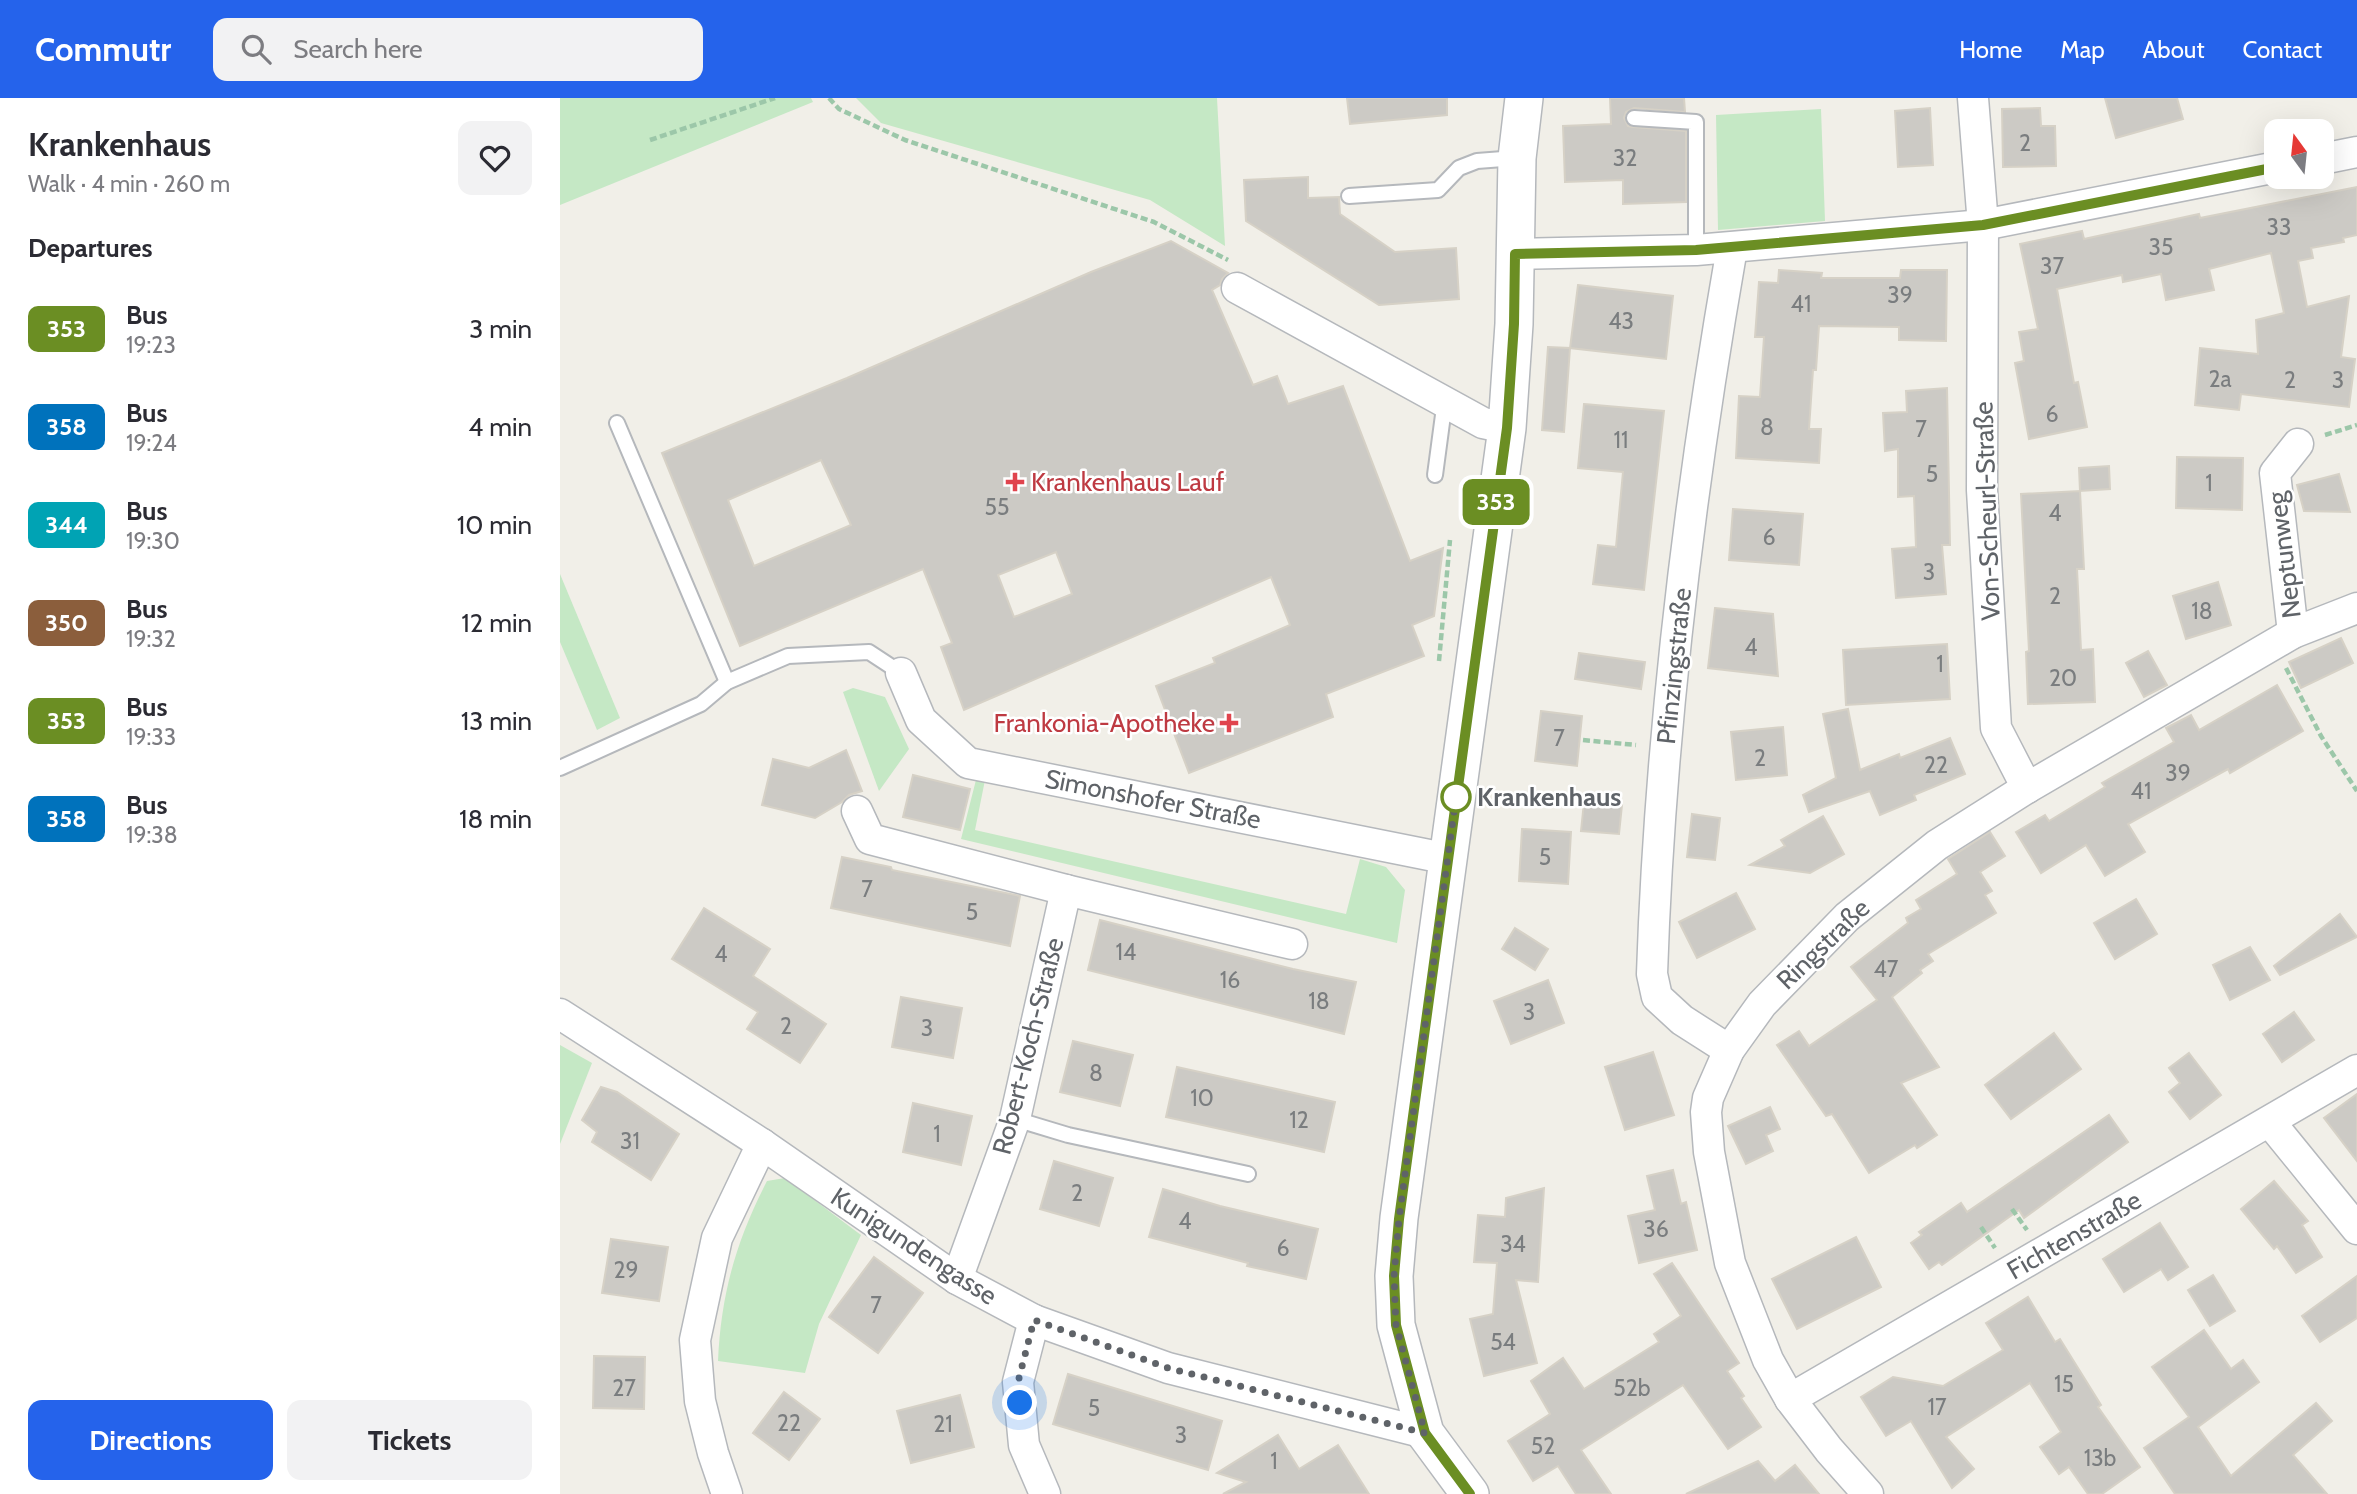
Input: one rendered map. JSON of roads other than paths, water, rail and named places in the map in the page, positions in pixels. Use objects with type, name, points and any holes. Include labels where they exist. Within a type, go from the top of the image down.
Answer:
[{"type":"street","points":[[1469,1494],[1425,1433],[1396,1325],[1394,1276],[1399,1219],[1507,428],[1514,324],[1517,158],[1524,98]]},
{"type":"street","name":"Von-Scheurl-Straße","points":[[1973,98],[1983,225],[1982,490],[1996,728],[2027,788]]},
{"type":"street","points":[[2334,157],[2357,152]]},
{"type":"street","points":[[1515,254],[1732,248],[1983,225],[2264,170]]},
{"type":"street","name":"Pfinzingstraße","points":[[1729,1050],[1682,1020],[1657,997],[1651,974],[1669,694],[1705,405],[1732,248]]},
{"type":"street","points":[[1237,288],[1483,423],[1507,428]]},
{"type":"street","name":"Neptunweg","points":[[2284,638],[2275,473],[2298,444]]},
{"type":"street","name":"Ringstraße","points":[[1868,1494],[1829,1450],[1790,1399],[1768,1360],[1730,1263],[1709,1152],[1706,1112],[1708,1098],[1729,1050],[1762,1004],[1847,917],[1937,845],[2027,788],[2284,638],[2357,608]]},
{"type":"street","name":"Simonshofer Straße","points":[[901,673],[921,720],[968,763],[1449,859]]},
{"type":"street","points":[[857,811],[870,839],[1066,890],[1292,944]]},
{"type":"street","name":"Robert-Koch-Straße","points":[[957,1279],[1015,1119],[1066,890]]},
{"type":"street","name":"Kunigundengasse","points":[[560,1014],[762,1144],[957,1279],[1034,1320],[1168,1368],[1425,1433]]},
{"type":"street","name":"Fichtenstraße","points":[[1790,1399],[2357,1070]]},
{"type":"street","points":[[2270,1122],[2357,1228]]},
{"type":"street","points":[[727,1494],[700,1401],[695,1340],[718,1238],[762,1144]]},
{"type":"street","points":[[1034,1320],[1018,1382],[1024,1445],[1045,1494]]},
{"type":"lane","points":[[1634,118],[1696,121],[1696,250]]},
{"type":"lane","points":[[1349,196],[1438,190],[1459,168],[1476,161],[1517,158]]},
{"type":"lane","points":[[1434,475],[1445,400]]},
{"type":"lane","points":[[617,423],[727,682]]},
{"type":"lane","points":[[560,768],[701,704],[727,682],[788,656],[869,652],[901,673]]},
{"type":"lane","points":[[1015,1119],[1068,1135],[1248,1174]]},
{"type":"place","name":"Krankenhaus Lauf","points":[[1015,482]]},
{"type":"place","name":"Frankonia-Apotheke","points":[[1229,723]]},
{"type":"place","name":"Krankenhaus","points":[[1456,797]]}]
